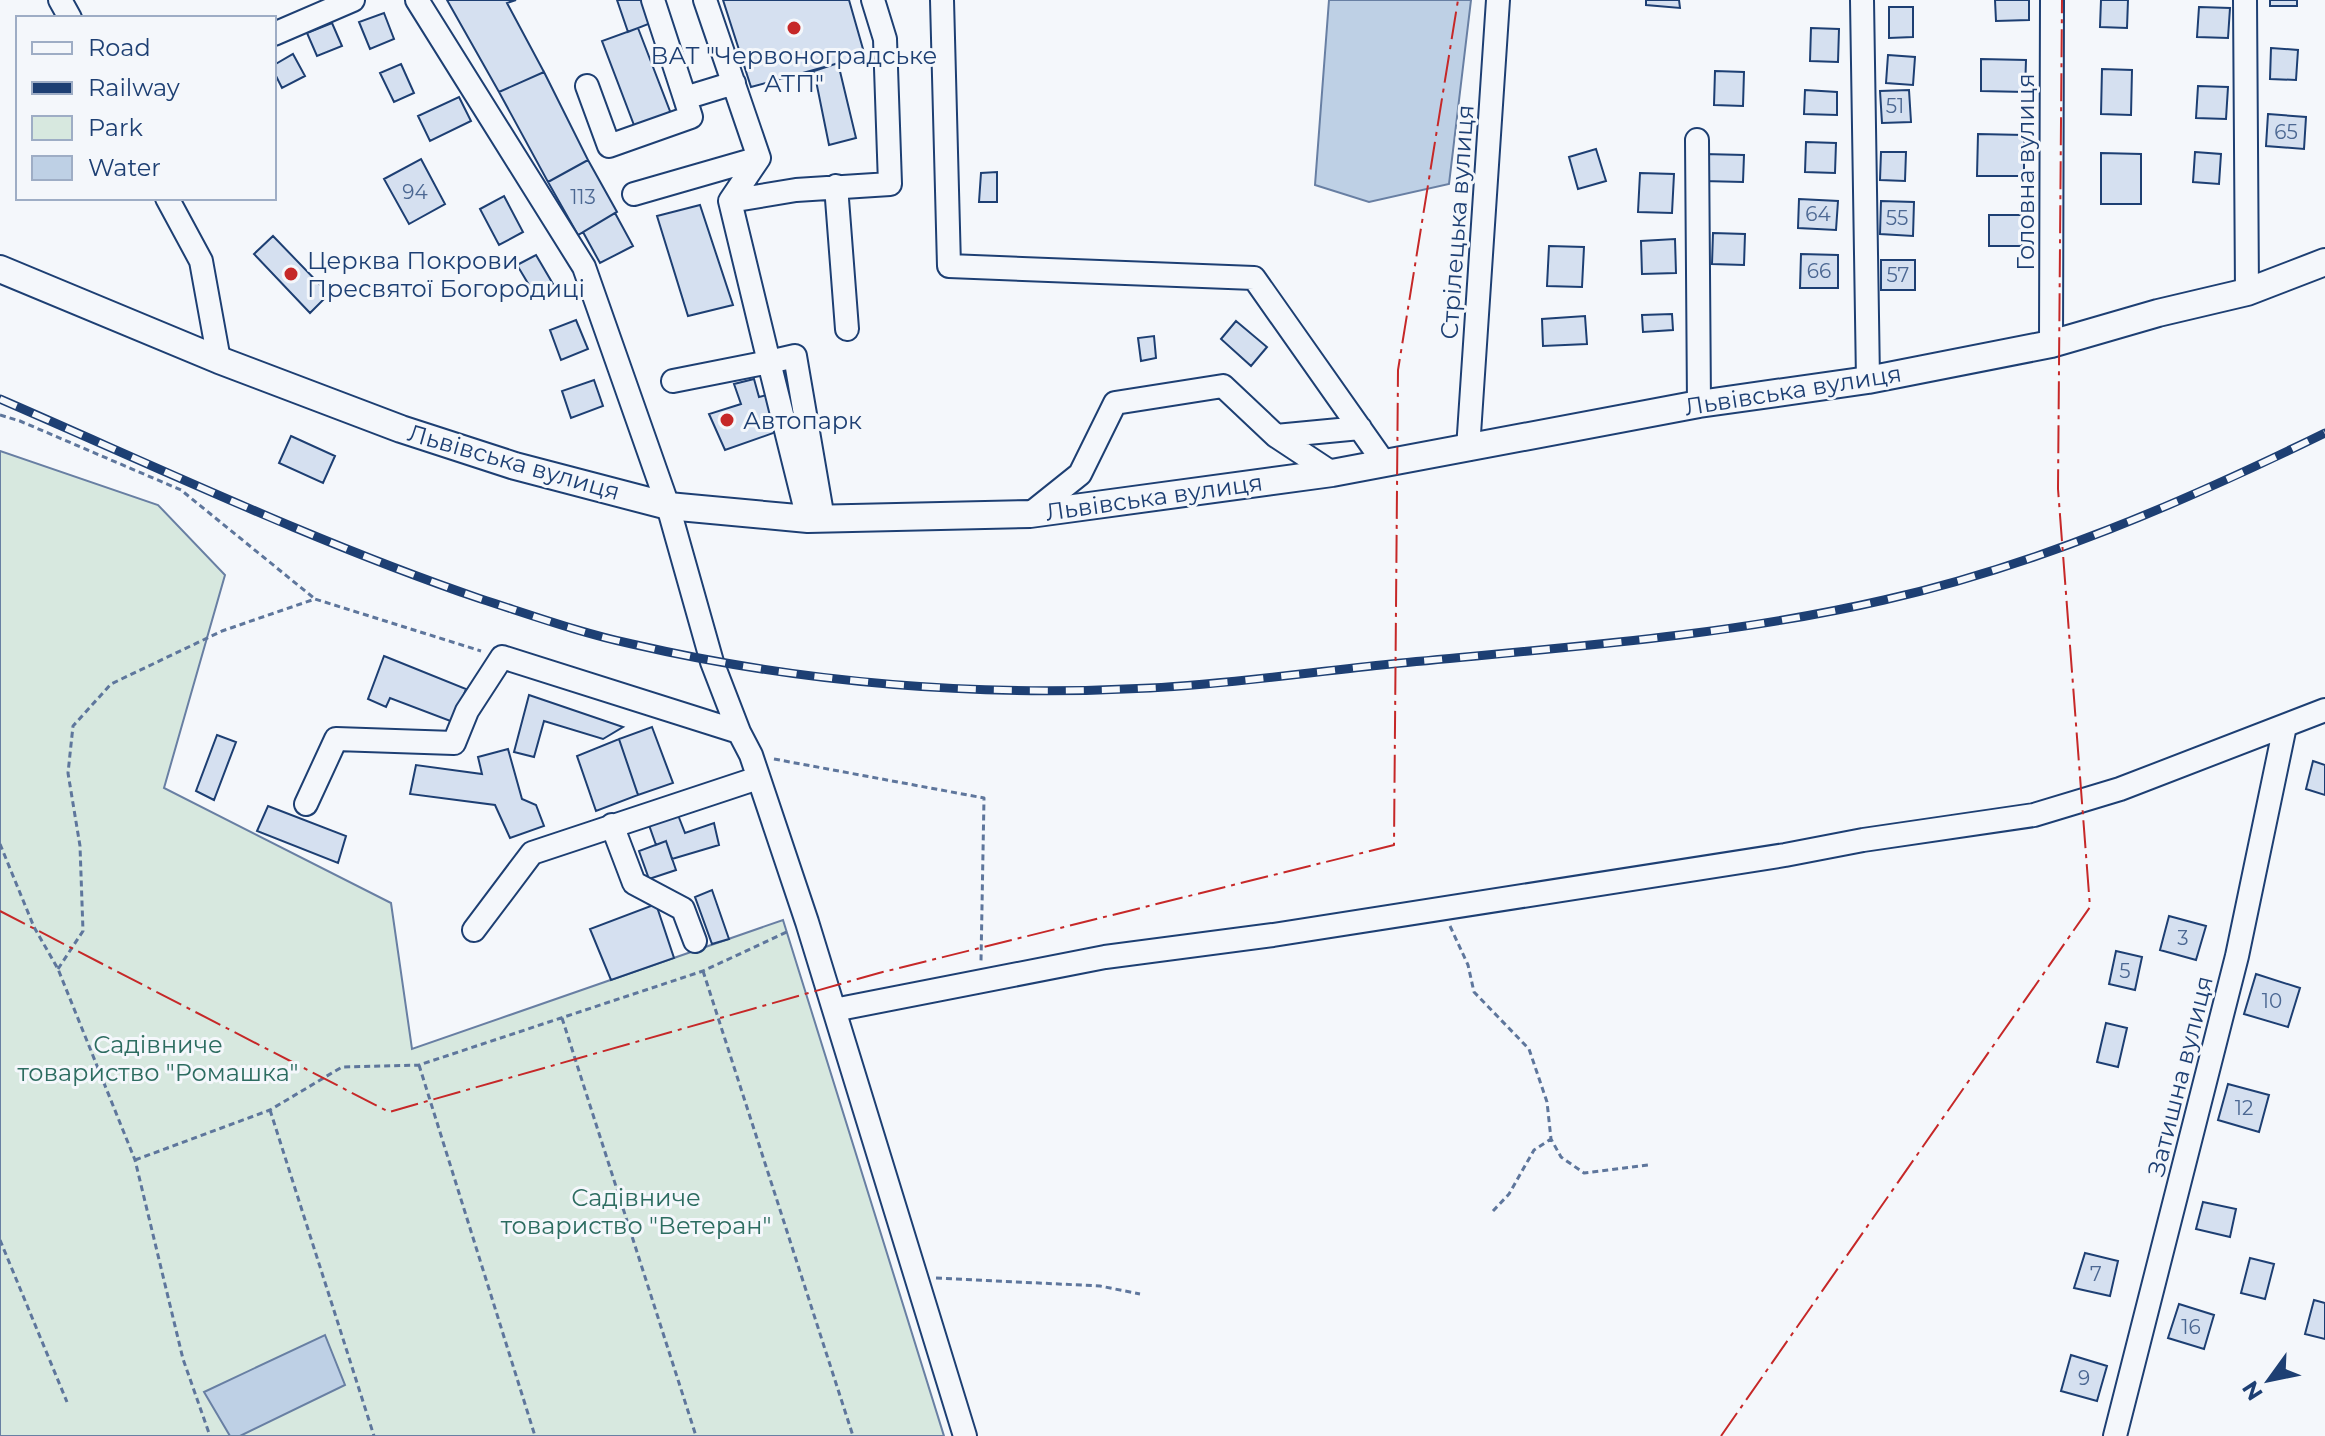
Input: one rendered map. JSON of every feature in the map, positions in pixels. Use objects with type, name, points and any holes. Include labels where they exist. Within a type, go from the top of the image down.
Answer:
[{"type":"main road","name":"Львівська вулиця","points":[[0,269],[219,360],[415,434],[515,466],[668,506],[815,519],[1030,514],[1385,464],[1699,404],[1868,380],[2051,344],[2158,313],[2247,292],[2325,262]]},
{"type":"street","points":[[276,33],[353,0]]},
{"type":"street","points":[[417,0],[584,267],[668,506],[712,662],[751,755],[807,922],[965,1436]]},
{"type":"street","points":[[587,86],[609,146],[691,117],[653,0]]},
{"type":"street","points":[[705,0],[759,158]]},
{"type":"street","points":[[730,201],[796,190],[890,184],[885,39],[873,0]]},
{"type":"street","points":[[942,0],[949,266],[1254,278],[1385,464]]},
{"type":"street","name":"Стрілецька вулиця","points":[[1468,449],[1498,0]]},
{"type":"street","points":[[1862,0],[1868,380]]},
{"type":"street","name":"Головна вулиця","points":[[2051,344],[2052,0]]},
{"type":"street","points":[[2245,0],[2247,292]]},
{"type":"street","points":[[685,98],[734,83]]},
{"type":"street","points":[[1697,140],[1699,404]]},
{"type":"street","points":[[634,194],[759,158]]},
{"type":"street","points":[[759,158],[730,201],[769,362],[815,519]]},
{"type":"street","points":[[836,186],[847,329]]},
{"type":"street","points":[[168,200],[201,261],[219,360]]},
{"type":"street","points":[[673,381],[769,362]]},
{"type":"street","points":[[1030,514],[1080,474],[1115,403],[1223,386],[1276,436],[1332,473]]},
{"type":"street","points":[[1276,436],[1360,428]]},
{"type":"street","points":[[306,804],[336,739],[454,743],[467,711],[502,657],[739,732]]},
{"type":"street","points":[[834,1010],[1105,957],[1273,935],[2034,815],[2120,789],[2325,710]]},
{"type":"street","name":"Затишна вулиця","points":[[2115,1436],[2237,956],[2285,726]]},
{"type":"street","points":[[474,930],[532,853],[758,778]]},
{"type":"street","points":[[612,825],[634,883],[683,909],[695,941]]},
{"type":"path","points":[[0,415],[181,490],[315,599],[502,657]]},
{"type":"path","points":[[58,969],[83,931],[80,846],[68,773],[73,726],[111,684],[222,631],[315,599]]},
{"type":"path","points":[[751,755],[984,798],[981,981]]},
{"type":"path","points":[[0,844],[34,927],[58,969],[135,1160],[183,1359],[210,1436]]},
{"type":"path","points":[[1442,908],[1468,965],[1474,992],[1529,1049],[1547,1102],[1551,1139],[1561,1157],[1584,1173],[1648,1165]]},
{"type":"path","points":[[135,1160],[270,1110],[342,1067],[419,1065],[703,971],[807,922]]},
{"type":"path","points":[[703,971],[853,1436]]},
{"type":"path","points":[[562,1018],[696,1436]]},
{"type":"path","points":[[419,1065],[535,1436]]},
{"type":"path","points":[[270,1110],[374,1436]]},
{"type":"path","points":[[1493,1211],[1509,1194],[1534,1150],[1551,1139]]},
{"type":"path","points":[[0,1240],[67,1402]]},
{"type":"path","points":[[916,1277],[1100,1286],[1140,1294]]},
{"type":"green space","points":[[0,451],[158,505],[225,575],[164,788],[391,903],[412,1049],[783,920],[944,1436],[0,1436]]},
{"type":"water","points":[[1329,0],[1471,0],[1449,184],[1369,202],[1315,185]]},
{"type":"water","points":[[325,1335],[345,1385],[240,1436],[230,1436],[204,1392]]},
{"type":"building","points":[[447,0],[516,0],[507,3],[544,72],[499,92]]},
{"type":"building","points":[[617,0],[643,0],[651,23],[628,32]]},
{"type":"building","name":"ВАТ \"Червоноградське АТП\"","points":[[723,0],[849,0],[865,56],[751,87]]},
{"type":"building","points":[[1646,0],[1679,0],[1680,8],[1646,5]]},
{"type":"building","points":[[1995,0],[2029,0],[2029,20],[1996,21]]},
{"type":"building","points":[[2101,0],[2128,0],[2127,28],[2100,27]]},
{"type":"building","points":[[2270,0],[2297,0],[2297,6],[2270,6]]},
{"type":"building","points":[[1889,7],[1913,7],[1913,37],[1889,38]]},
{"type":"building","points":[[2199,7],[2230,8],[2228,38],[2197,37]]},
{"type":"building","points":[[384,13],[394,39],[370,49],[359,22]]},
{"type":"building","points":[[332,23],[342,46],[317,56],[307,33]]},
{"type":"building","points":[[638,28],[673,119],[637,133],[602,41]]},
{"type":"building","points":[[1811,28],[1839,29],[1838,62],[1810,61]]},
{"type":"building","points":[[2271,48],[2298,50],[2296,80],[2270,79]]},
{"type":"building","points":[[293,54],[305,76],[282,88],[276,76],[276,64]]},
{"type":"building","points":[[1888,55],[1915,57],[1913,85],[1886,83]]},
{"type":"building","points":[[1981,59],[2026,60],[2025,92],[1981,91]]},
{"type":"building","points":[[838,63],[856,138],[829,145],[814,71]]},
{"type":"building","points":[[401,64],[414,93],[394,102],[380,73]]},
{"type":"building","points":[[2102,69],[2132,70],[2131,115],[2101,114]]},
{"type":"building","points":[[1715,71],[1744,72],[1743,106],[1714,105]]},
{"type":"building","points":[[544,72],[588,160],[548,182],[499,92]]},
{"type":"building","points":[[2198,86],[2228,87],[2226,119],[2196,118]]},
{"type":"building","points":[[1805,90],[1837,92],[1837,115],[1804,114]]},
{"type":"building","points":[[1909,90],[1911,122],[1882,123],[1880,91]]},
{"type":"building","points":[[459,97],[471,121],[430,141],[418,116]]},
{"type":"building","points":[[2268,114],[2306,117],[2304,149],[2266,146]]},
{"type":"building","points":[[1978,134],[2024,135],[2024,176],[1977,176]]},
{"type":"building","points":[[1806,142],[1836,143],[1835,173],[1805,172]]},
{"type":"building","points":[[1596,149],[1606,181],[1578,189],[1569,157]]},
{"type":"building","points":[[1881,152],[1906,152],[1905,181],[1880,180]]},
{"type":"building","points":[[2195,152],[2221,154],[2219,184],[2193,182]]},
{"type":"building","points":[[2101,153],[2141,154],[2141,204],[2101,204]]},
{"type":"building","points":[[1704,154],[1744,155],[1743,182],[1703,181]]},
{"type":"building","points":[[421,159],[445,204],[409,224],[384,179]]},
{"type":"building","points":[[588,160],[617,212],[578,235],[548,182]]},
{"type":"building","points":[[997,172],[997,202],[979,202],[981,173]]},
{"type":"building","points":[[1640,173],[1674,174],[1672,213],[1638,212]]},
{"type":"building","points":[[504,196],[523,232],[499,245],[480,209]]},
{"type":"building","points":[[1799,199],[1838,201],[1836,230],[1798,228]]},
{"type":"building","points":[[1881,201],[1914,202],[1913,236],[1880,234]]},
{"type":"building","points":[[700,205],[733,305],[688,316],[657,216]]},
{"type":"building","points":[[615,213],[633,246],[600,263],[583,232]]},
{"type":"building","points":[[1989,215],[2022,215],[2022,246],[1989,246]]},
{"type":"building","points":[[1713,233],[1745,234],[1744,265],[1712,264]]},
{"type":"building","name":"Церква Покрови Пресвятої Богородиці","points":[[273,236],[329,294],[310,313],[254,254]]},
{"type":"building","points":[[1675,239],[1676,273],[1642,274],[1641,241]]},
{"type":"building","points":[[1549,246],[1584,247],[1582,287],[1547,286]]},
{"type":"building","points":[[1801,254],[1838,255],[1838,288],[1800,288]]},
{"type":"building","points":[[536,255],[553,284],[535,295],[517,265]]},
{"type":"building","points":[[1881,260],[1915,260],[1915,290],[1881,290]]},
{"type":"building","points":[[1672,314],[1673,330],[1643,332],[1642,315]]},
{"type":"building","points":[[1585,316],[1587,344],[1543,346],[1542,319]]},
{"type":"building","points":[[576,320],[588,349],[561,360],[550,330]]},
{"type":"building","points":[[1236,321],[1267,347],[1251,366],[1221,339]]},
{"type":"building","points":[[1154,336],[1156,358],[1141,361],[1138,338]]},
{"type":"building","points":[[754,379],[759,397],[782,391],[793,426],[725,450],[709,414],[741,404],[734,384]]},
{"type":"building","points":[[594,380],[603,406],[571,418],[562,391]]},
{"type":"building","points":[[291,436],[335,456],[323,483],[279,463]]},
{"type":"building","points":[[384,656],[466,689],[453,722],[390,698],[386,707],[368,699]]},
{"type":"building","points":[[529,695],[623,727],[603,739],[544,721],[534,757],[514,752]]},
{"type":"building","points":[[652,727],[673,783],[638,795],[619,739]]},
{"type":"building","points":[[217,735],[236,742],[214,800],[196,791]]},
{"type":"building","points":[[619,739],[638,795],[596,811],[577,756]]},
{"type":"building","points":[[508,749],[522,799],[536,805],[544,826],[510,838],[495,805],[410,794],[416,765],[482,774],[478,757]]},
{"type":"building","points":[[2313,761],[2325,765],[2325,795],[2306,789]]},
{"type":"building","points":[[268,806],[346,836],[338,863],[257,831]]},
{"type":"building","points":[[678,815],[685,833],[714,823],[719,845],[672,859],[666,841],[656,845],[649,825]]},
{"type":"building","points":[[666,841],[676,870],[649,879],[639,851]]},
{"type":"building","points":[[712,890],[729,939],[712,944],[695,897]]},
{"type":"building","points":[[656,904],[674,958],[611,980],[590,929]]},
{"type":"building","points":[[2169,916],[2206,926],[2196,960],[2160,950]]},
{"type":"building","points":[[2116,951],[2142,957],[2135,990],[2109,984]]},
{"type":"building","points":[[2256,974],[2300,988],[2288,1027],[2244,1014]]},
{"type":"building","points":[[2106,1023],[2127,1028],[2118,1067],[2097,1062]]},
{"type":"building","points":[[2228,1084],[2269,1095],[2259,1132],[2218,1120]]},
{"type":"building","points":[[2203,1202],[2236,1209],[2230,1237],[2196,1229]]},
{"type":"building","points":[[2085,1253],[2118,1261],[2110,1296],[2074,1288]]},
{"type":"building","points":[[2250,1258],[2274,1264],[2265,1299],[2241,1293]]},
{"type":"building","points":[[2314,1300],[2325,1303],[2325,1339],[2305,1334]]},
{"type":"building","points":[[2179,1304],[2214,1315],[2204,1349],[2168,1338]]},
{"type":"building","points":[[2071,1355],[2107,1366],[2097,1401],[2061,1391]]},
{"type":"railway","points":[[0,399],[359,554],[481,599],[594,635],[760,669],[890,684],[1020,690],[1210,684],[1639,640],[1824,613],[1941,586],[2054,550],[2164,507],[2325,433]]},
{"type":"power","points":[[0,911],[389,1112],[879,973],[1394,845],[1398,370],[1458,0]]},
{"type":"power","points":[[1721,1436],[2090,907],[2058,489],[2062,0]]},
{"type":"place","name":"ВАТ \"Червоноградське АТП\"","points":[[794,28]]},
{"type":"place","name":"Церква Покрови Пресвятої Богородиці","points":[[291,274]]},
{"type":"place","name":"Автопарк","points":[[727,420]]},
{"type":"park label","name":"Садівниче товариство \"Ромашка\"","points":[[158,1058]]},
{"type":"park label","name":"Садівниче товариство \"Ветеран\"","points":[[636,1211]]}]
